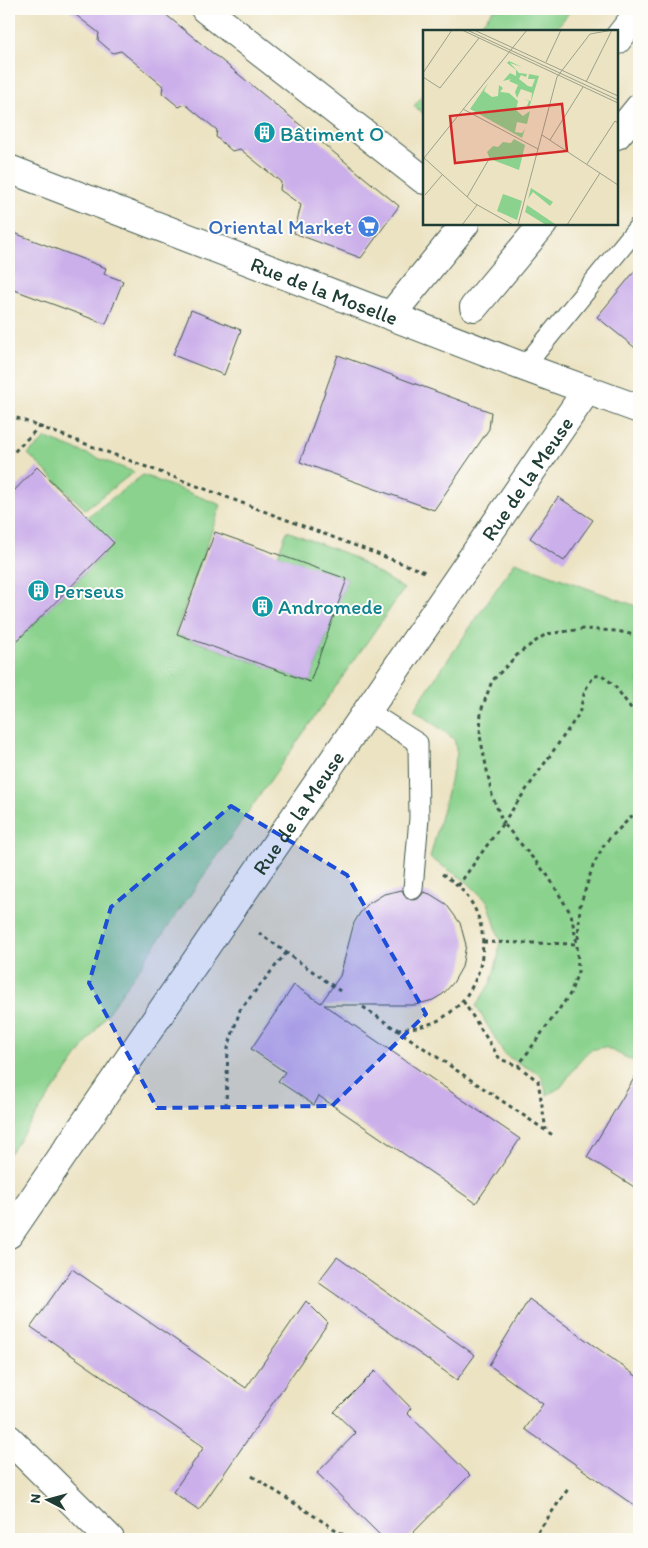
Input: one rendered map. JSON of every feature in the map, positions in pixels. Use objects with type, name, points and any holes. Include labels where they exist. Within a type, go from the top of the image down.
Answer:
[{"type":"street","points":[[205,9],[423,179]]},
{"type":"street","points":[[618,39],[639,12]]},
{"type":"street","points":[[618,134],[639,108]]},
{"type":"street","name":"Rue de la Moselle","points":[[9,169],[524,367],[639,409]]},
{"type":"street","points":[[391,316],[464,225]]},
{"type":"street","points":[[474,307],[542,225]]},
{"type":"street","name":"Rue de la Meuse","points":[[9,1234],[587,390]]},
{"type":"street","points":[[9,1439],[110,1539]]},
{"type":"lane","points":[[524,367],[639,226]]},
{"type":"lane","points":[[368,711],[418,743],[419,818],[413,890]]},
{"type":"path","points":[[9,415],[427,572]]},
{"type":"path","points":[[9,457],[40,426]]},
{"type":"path","points":[[577,944],[571,914],[548,876],[503,822],[492,795],[480,736],[481,711],[492,681],[519,653],[546,634],[584,629],[617,631],[639,636]]},
{"type":"path","points":[[458,886],[579,714],[585,690],[594,676],[602,675],[614,685],[639,719]]},
{"type":"path","points":[[518,1066],[570,994],[578,972],[577,944],[580,906],[593,866],[606,842],[639,809]]},
{"type":"path","points":[[396,1030],[421,1027],[444,1017],[463,1001],[476,980],[483,956],[482,931],[475,907],[458,886],[440,872]]},
{"type":"path","points":[[259,933],[340,991]]},
{"type":"path","points":[[483,942],[577,944]]},
{"type":"path","points":[[226,1106],[228,1048],[240,1010],[286,953]]},
{"type":"path","points":[[463,1001],[500,1059],[518,1066],[538,1081],[546,1130]]},
{"type":"path","points":[[363,1007],[554,1136]]},
{"type":"path","points":[[252,1476],[350,1539]]},
{"type":"path","points":[[533,1539],[568,1489]]},
{"type":"highlighted area","points":[[231,806],[347,875],[426,1014],[332,1106],[157,1108],[89,983],[111,907]]},
{"type":"green space","points":[[494,9],[572,9],[555,30],[476,30]]},
{"type":"green space","points":[[423,95],[423,113],[414,106]]},
{"type":"green space","points":[[46,438],[134,472],[85,509],[28,454]]},
{"type":"green space","points":[[143,475],[221,505],[175,634],[310,682],[347,579],[278,555],[287,531],[347,554],[404,589],[9,1154],[9,638],[15,643],[114,544],[87,517]]},
{"type":"green space","points":[[515,562],[639,607],[639,1064],[605,1047],[590,1050],[561,1087],[547,1095],[542,1076],[505,1055],[476,1006],[491,982],[498,958],[500,940],[488,902],[466,881],[430,858],[457,754],[454,739],[414,709]]},
{"type":"building","name":"Bâtiment O","points":[[68,9],[159,9],[399,206],[361,258],[294,233],[301,205],[280,190],[281,182],[240,149],[232,151],[216,137],[217,130],[185,104],[179,107],[162,93],[163,86],[121,51],[113,53],[98,40],[99,33]]},
{"type":"building","points":[[9,231],[106,268],[104,274],[123,281],[106,324],[9,288]]},
{"type":"building","points":[[639,266],[639,351],[597,317]]},
{"type":"building","points":[[191,310],[241,330],[224,375],[173,355]]},
{"type":"building","points":[[338,355],[491,412],[489,429],[434,510],[300,462]]},
{"type":"building","name":"Perseus","points":[[37,467],[114,543],[9,649],[9,496]]},
{"type":"building","points":[[558,497],[593,520],[564,561],[530,538]]},
{"type":"building","name":"Andromede","points":[[215,532],[347,579],[310,682],[177,634]]},
{"type":"building","points":[[402,890],[406,898],[412,900],[418,899],[424,892],[430,894],[446,904],[460,923],[466,945],[462,967],[453,983],[443,994],[433,1000],[415,1005],[324,1005],[520,1139],[476,1203],[319,1096],[314,1105],[278,1081],[285,1072],[251,1049],[294,985],[321,1003],[340,976],[354,923],[360,913],[368,904],[384,894]]},
{"type":"building","points":[[639,1070],[639,1190],[587,1157]]},
{"type":"building","points":[[337,1257],[475,1355],[457,1380],[318,1282]]},
{"type":"building","points":[[72,1269],[246,1388],[306,1301],[328,1323],[199,1510],[173,1492],[204,1447],[31,1327]]},
{"type":"building","points":[[529,1299],[639,1378],[639,1509],[525,1429],[543,1404],[489,1365]]},
{"type":"building","points":[[375,1371],[411,1408],[407,1413],[470,1475],[407,1539],[384,1539],[317,1473],[356,1433],[334,1412]]},
{"type":"place","name":"Bâtiment O","points":[[264,133]]},
{"type":"place","name":"Oriental Market","points":[[368,226]]},
{"type":"place","name":"Perseus","points":[[38,590]]},
{"type":"place","name":"Andromede","points":[[262,606]]}]
